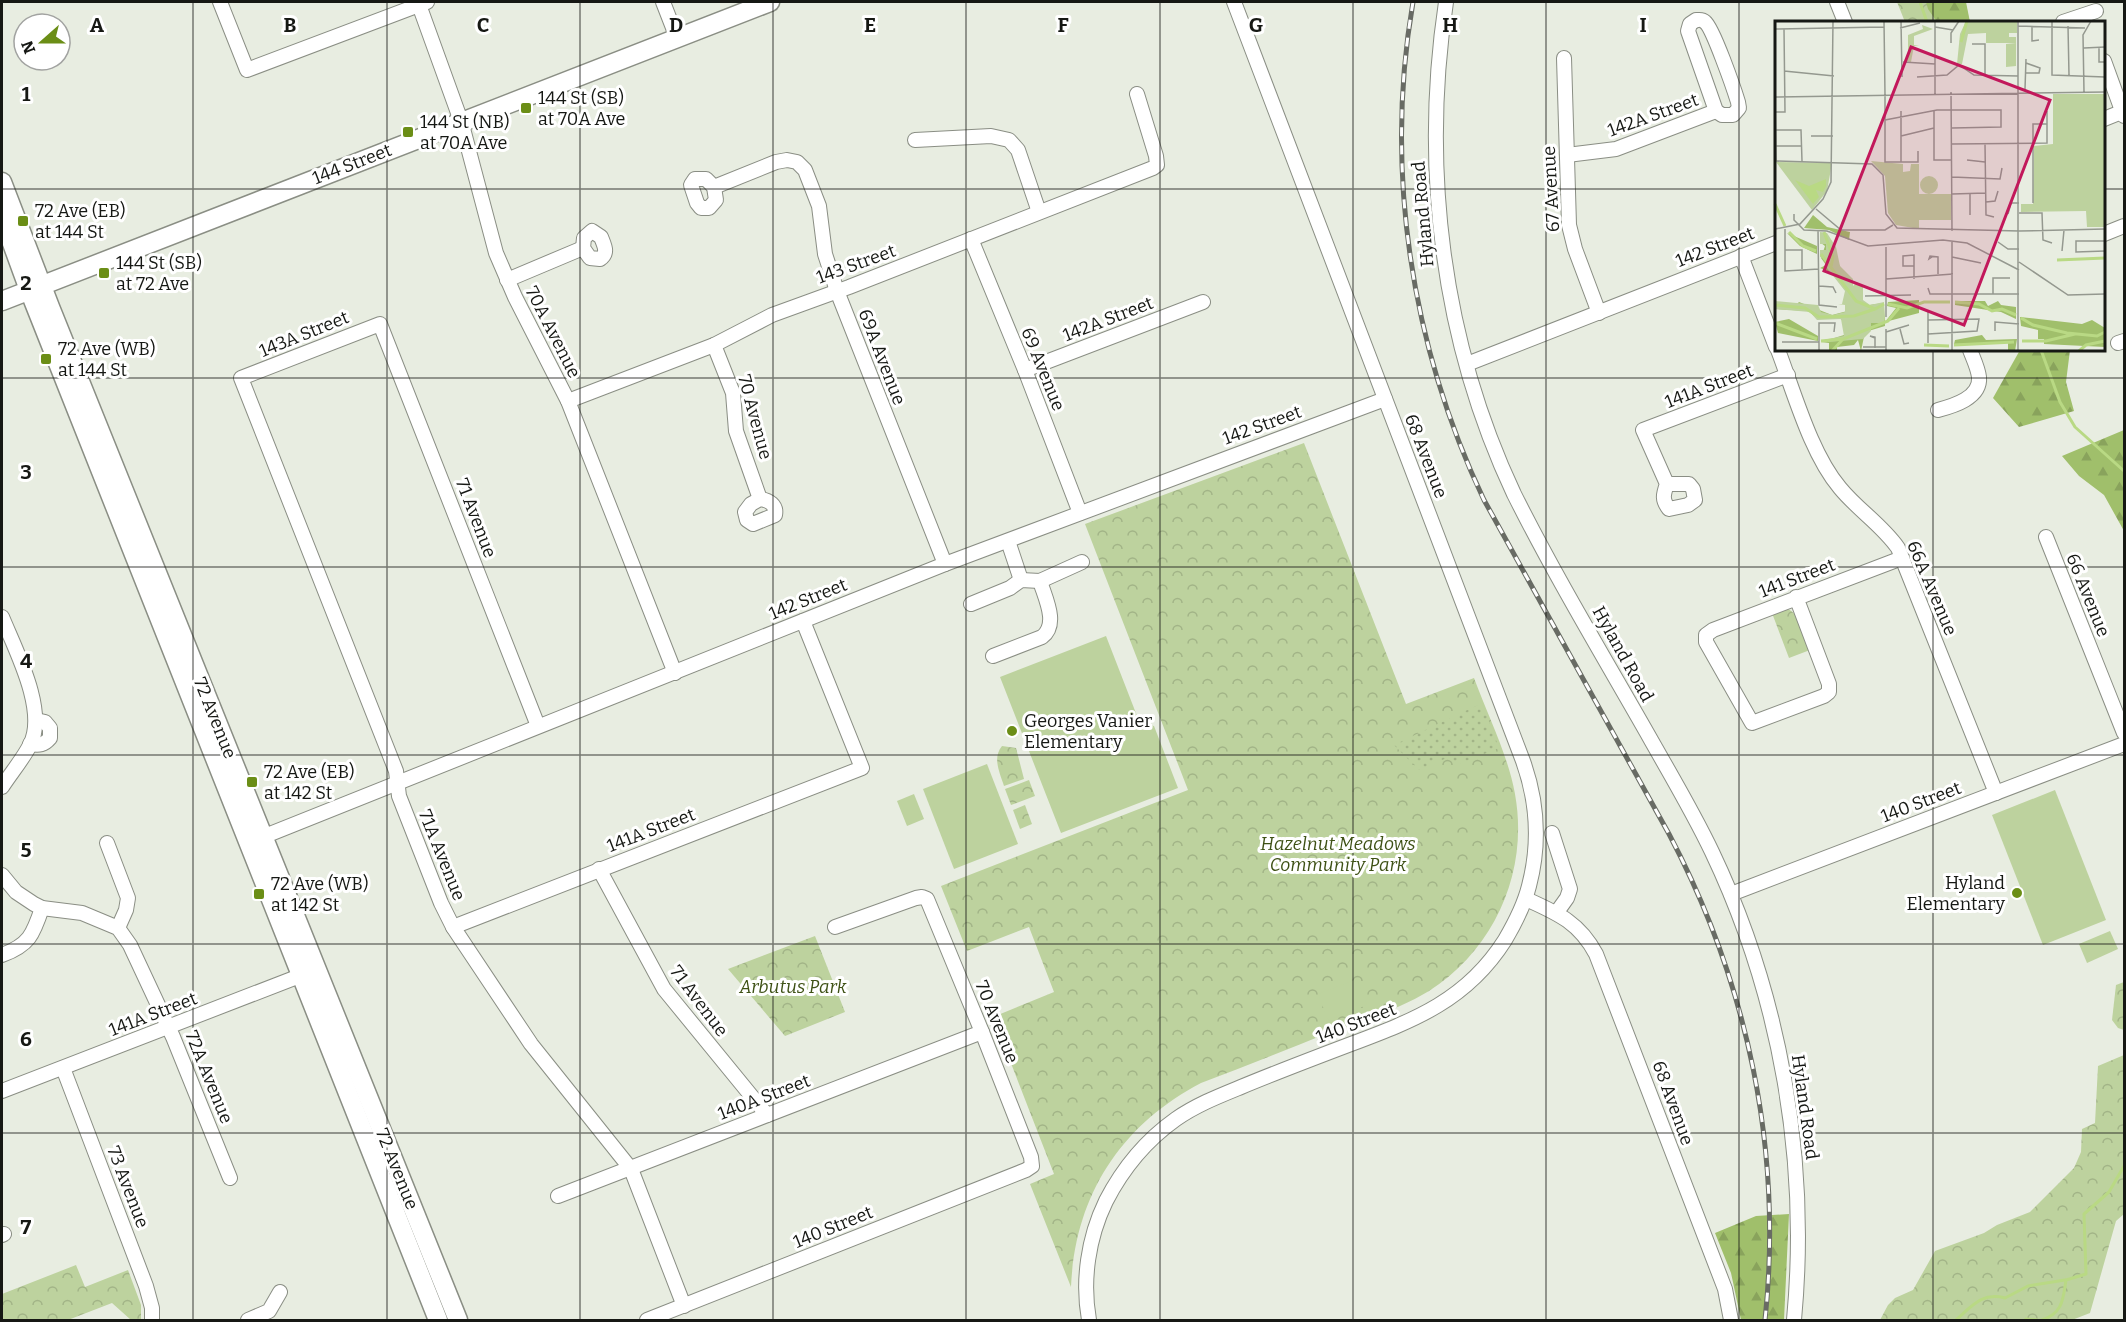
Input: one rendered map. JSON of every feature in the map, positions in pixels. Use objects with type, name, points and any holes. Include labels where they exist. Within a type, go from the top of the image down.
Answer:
[{"type":"main road","name":"144 Street","points":[[2,301],[770,2]]},
{"type":"main road","name":"72 Avenue","points":[[2,182],[35,288]]},
{"type":"main road","name":"72 Avenue","points":[[2,216],[35,288],[309,973],[438,1320]]},
{"type":"main road","name":"72 Avenue","points":[[309,973],[458,1320]]},
{"type":"street","points":[[220,2],[247,70],[422,2]]},
{"type":"street","name":"70A Avenue","points":[[422,2],[461,121],[492,240],[507,280],[568,401],[675,673]]},
{"type":"street","points":[[663,2],[677,38]]},
{"type":"street","name":"68 Avenue","points":[[1234,2],[1530,782],[1535,809],[1536,835],[1535,857],[1526,899],[1557,912],[1580,930],[1596,954],[1725,1289],[1731,1320]]},
{"type":"street","name":"Hyland Road","points":[[1446,2],[1436,80],[1437,191],[1448,284],[1467,364],[1483,421],[1514,494],[1690,810],[1731,894],[1765,994],[1778,1046],[1788,1104],[1798,1214],[1798,1263],[1794,1320]]},
{"type":"street","points":[[1837,2],[1845,21]]},
{"type":"street","points":[[2066,21],[2096,12]]},
{"type":"street","name":"142A Street","points":[[1567,155],[1616,149],[1716,111],[1728,117],[1733,115],[1739,108],[1738,102],[1708,26],[1702,20],[1696,20],[1690,24],[1688,31],[1716,111]]},
{"type":"street","name":"67 Avenue","points":[[1564,58],[1569,225],[1575,249],[1599,313]]},
{"type":"street","points":[[2105,66],[2124,113],[2105,118]]},
{"type":"street","name":"143 Street","points":[[568,401],[714,345],[772,315],[1153,168],[1157,165],[1156,156],[1137,94]]},
{"type":"street","points":[[915,140],[991,135],[1009,140],[1018,150],[1040,212]]},
{"type":"street","name":"69A Avenue","points":[[714,187],[782,160],[797,162],[805,170],[819,206],[825,254],[837,291],[945,564]]},
{"type":"street","points":[[2105,233],[2124,226]]},
{"type":"street","name":"69 Avenue","points":[[971,239],[1080,513]]},
{"type":"street","name":"142 Street","points":[[1467,364],[1775,243]]},
{"type":"street","points":[[507,280],[583,248]]},
{"type":"street","name":"66A Avenue","points":[[1741,256],[1775,343]]},
{"type":"street","name":"142A Street","points":[[1025,370],[1203,302]]},
{"type":"street","name":"143A Street","points":[[241,378],[380,324]]},
{"type":"street","name":"71 Avenue","points":[[380,324],[538,726]]},
{"type":"street","name":"70 Avenue","points":[[714,345],[733,393],[736,431],[760,499]]},
{"type":"street","name":"66A Avenue","points":[[1778,351],[1820,458],[1840,488],[1893,540],[1902,558],[1996,793]]},
{"type":"street","points":[[1938,410],[1961,403],[1972,393],[1979,380],[1970,351]]},
{"type":"street","name":"141A Street","points":[[1667,484],[1643,430],[1788,375]]},
{"type":"street","name":"71A Avenue","points":[[241,378],[396,771],[399,796],[441,903],[464,946],[531,1044],[631,1169],[684,1306]]},
{"type":"street","name":"142 Street","points":[[256,840],[945,564],[1385,399]]},
{"type":"street","name":"66 Avenue","points":[[2046,537],[2124,733]]},
{"type":"street","points":[[1008,541],[1022,580]]},
{"type":"street","name":"141 Street","points":[[1796,597],[1829,684],[1829,692],[1824,696],[1752,723],[1706,642],[1706,635],[1713,630],[1796,597],[1902,558]]},
{"type":"street","points":[[971,604],[1010,588],[1022,580],[1040,581],[1082,562]]},
{"type":"street","points":[[993,656],[1047,633],[1051,620],[1040,581]]},
{"type":"street","points":[[2,617],[26,678],[36,720],[30,744],[2,787]]},
{"type":"street","name":"141A Street","points":[[453,927],[861,768],[803,621]]},
{"type":"street","name":"140 Street","points":[[1731,894],[2124,744]]},
{"type":"street","points":[[1552,833],[1570,889],[1567,898],[1557,912]]},
{"type":"street","points":[[2,875],[16,892],[42,908],[82,913],[118,928],[128,905],[128,898],[107,843]]},
{"type":"street","name":"71 Avenue","points":[[599,869],[664,989],[767,1115]]},
{"type":"street","name":"70 Avenue","points":[[835,927],[922,897],[929,903],[982,1032],[1032,1166]]},
{"type":"street","name":"140 Street","points":[[1089,1320],[1085,1294],[1087,1266],[1096,1227],[1114,1185],[1130,1162],[1159,1132],[1213,1099],[1389,1030],[1445,1003],[1469,984],[1492,959],[1510,932],[1526,899]]},
{"type":"street","points":[[2,955],[22,946],[30,939],[42,908]]},
{"type":"street","name":"72A Avenue","points":[[118,928],[130,945],[168,1027],[230,1178]]},
{"type":"street","name":"141A Street","points":[[2,1091],[309,973]]},
{"type":"street","name":"140A Street","points":[[558,1196],[982,1032]]},
{"type":"street","name":"73 Avenue","points":[[63,1068],[146,1286],[152,1308],[152,1320]]},
{"type":"street","name":"140 Street","points":[[647,1320],[1032,1166]]},
{"type":"street","points":[[248,1320],[269,1311],[280,1292]]},
{"type":"green space","points":[[1897,2],[1926,2],[1936,21],[1905,21]]},
{"type":"green space","points":[[1902,2],[1966,2],[1970,21],[1910,21]]},
{"type":"green space","points":[[2019,351],[2070,351],[2066,382],[2074,411],[2019,427],[1993,398]]},
{"type":"green space","points":[[2124,430],[2124,531],[2104,495],[2079,476],[2062,456]]},
{"type":"green space","name":"Hazelnut Meadows Community Park","points":[[1304,443],[1406,704],[1474,678],[1503,750],[1515,794],[1518,823],[1517,851],[1511,879],[1502,906],[1489,931],[1452,974],[1429,991],[1392,1009],[1201,1083],[1173,1100],[1148,1120],[1126,1142],[1108,1166],[1093,1193],[1082,1222],[1074,1254],[1071,1287],[1030,1184],[1054,1174],[993,1017],[1054,992],[1029,927],[967,951],[941,886],[1188,790],[1085,524]]},
{"type":"green space","points":[[1784,608],[1790,610],[1798,619],[1810,650],[1789,658],[1772,613]]},
{"type":"green space","points":[[1106,636],[1139,721],[1154,726],[1178,788],[1061,833],[1000,677]]},
{"type":"green space","points":[[1482,703],[1499,748],[1456,765],[1449,757],[1419,770],[1394,745]]},
{"type":"green space","points":[[1002,746],[1016,748],[1024,779],[1004,786],[997,761]]},
{"type":"green space","points":[[987,764],[1018,844],[954,869],[923,789]]},
{"type":"green space","points":[[1029,780],[1035,796],[1011,805],[1005,789]]},
{"type":"green space","points":[[2055,790],[2106,920],[2043,945],[1992,815]]},
{"type":"green space","points":[[914,794],[924,819],[907,826],[897,801]]},
{"type":"green space","points":[[1025,805],[1032,824],[1020,829],[1013,810]]},
{"type":"green space","points":[[2110,931],[2118,949],[2087,963],[2079,944]]},
{"type":"green space","name":"Arbutus Park","points":[[815,936],[845,1012],[785,1036],[728,969]]},
{"type":"green space","points":[[1357,979],[1367,1005],[1328,1020],[1318,994]]},
{"type":"green space","points":[[2124,982],[2124,1030],[2118,1028],[2112,1020],[2116,985]]},
{"type":"green space","points":[[2124,1055],[2124,1214],[2116,1221],[2090,1313],[2072,1320],[1880,1320],[1888,1305],[1895,1298],[1913,1290],[1935,1251],[1984,1233],[1997,1225],[2030,1212],[2074,1168],[2081,1152],[2082,1129],[2095,1123],[2098,1066]]},
{"type":"green space","points":[[1789,1214],[1784,1320],[1741,1320],[1731,1273],[1715,1233],[1756,1216]]},
{"type":"green space","points":[[76,1265],[85,1287],[128,1270],[141,1305],[141,1320],[131,1320],[112,1303],[68,1320],[2,1320],[2,1294]]},
{"type":"waterway","points":[[1920,2],[1927,21]]},
{"type":"waterway","points":[[2041,351],[2060,402],[2075,427],[2124,471]]},
{"type":"waterway","points":[[2042,1320],[2058,1309],[2063,1299],[2066,1280],[2086,1274],[2084,1214],[2109,1192],[2124,1166]]},
{"type":"waterway","points":[[1956,1320],[1972,1305],[1984,1299],[2005,1298],[2028,1286],[2065,1280]]},
{"type":"waterway","points":[[2025,1320],[2037,1320]]},
{"type":"railway","points":[[1413,2],[1405,65],[1402,129],[1403,193],[1410,256],[1422,319],[1438,381],[1459,441],[1484,500],[1669,834],[1697,891],[1720,949],[1739,1009],[1753,1070],[1763,1132],[1769,1194],[1769,1257],[1765,1320]]},
{"type":"place","name":"144 St (SB) at 70A Ave","points":[[526,108]]},
{"type":"place","name":"144 St (NB) at 70A Ave","points":[[408,132]]},
{"type":"place","name":"72 Ave (EB) at 144 St","points":[[23,221]]},
{"type":"place","name":"144 St (SB) at 72 Ave","points":[[104,273]]},
{"type":"place","name":"72 Ave (WB) at 144 St","points":[[46,359]]},
{"type":"place","name":"Georges Vanier Elementary","points":[[1012,731]]},
{"type":"place","name":"72 Ave (EB) at 142 St","points":[[252,782]]},
{"type":"place","name":"Hyland Elementary","points":[[2017,893]]},
{"type":"place","name":"72 Ave (WB) at 142 St","points":[[259,894]]}]
